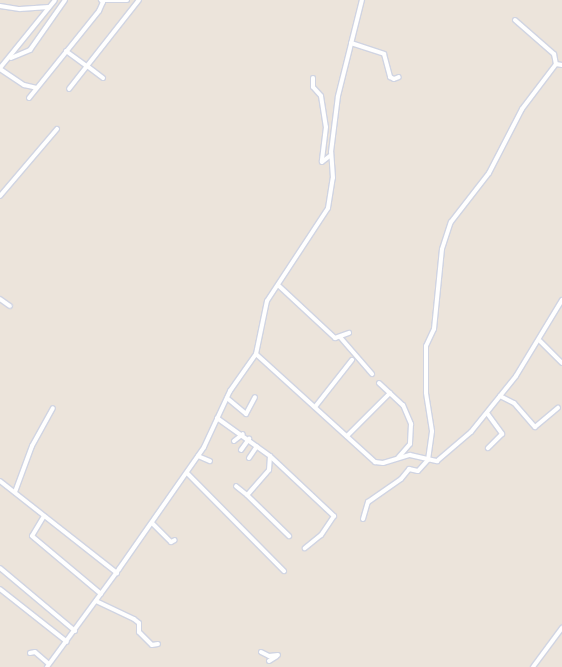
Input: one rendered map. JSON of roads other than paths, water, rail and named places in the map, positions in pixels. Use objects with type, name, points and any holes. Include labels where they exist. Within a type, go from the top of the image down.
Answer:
[{"type":"street","points":[[38,87],[24,85],[0,69],[11,58],[55,0]]},
{"type":"street","points":[[11,58],[30,50],[65,0]]},
{"type":"street","points":[[29,98],[99,10],[103,2],[102,0],[127,0]]},
{"type":"street","points":[[69,89],[139,0]]},
{"type":"street","points":[[30,653],[36,652],[48,666],[75,631],[187,473],[198,456],[227,398],[256,354],[265,306],[328,208],[333,178],[331,155],[338,96],[362,0]]},
{"type":"street","points":[[0,6],[20,9],[49,7]]},
{"type":"street","points":[[363,519],[368,502],[401,479],[409,469],[418,471],[428,460],[432,431],[426,392],[426,346],[434,329],[442,249],[455,215],[489,173],[522,109],[556,64],[554,54],[516,20]]},
{"type":"street","points":[[351,43],[384,54],[390,77],[394,80],[399,77]]},
{"type":"street","points":[[66,51],[104,78]]},
{"type":"street","points":[[556,64],[562,65]]},
{"type":"street","points":[[313,78],[313,87],[321,96],[326,127],[322,162],[331,155]]},
{"type":"street","points":[[0,196],[57,129]]},
{"type":"street","points":[[278,285],[332,336],[340,337],[348,333]]},
{"type":"street","points":[[0,300],[10,306]]},
{"type":"street","points":[[256,354],[375,462],[383,464],[410,455],[428,460],[442,459],[487,413],[500,396],[540,341],[562,300]]},
{"type":"street","points":[[340,337],[372,374]]},
{"type":"street","points":[[540,341],[562,363]]},
{"type":"street","points":[[315,406],[352,360]]},
{"type":"street","points":[[379,383],[403,405],[411,424],[410,444],[398,458]]},
{"type":"street","points":[[347,436],[390,393]]},
{"type":"street","points":[[500,396],[514,403],[535,427],[558,408]]},
{"type":"street","points":[[227,398],[246,414],[255,397]]},
{"type":"street","points":[[15,492],[32,446],[53,408]]},
{"type":"street","points":[[487,413],[502,434],[488,448]]},
{"type":"street","points":[[217,418],[243,434],[270,456],[334,516],[321,535],[305,548]]},
{"type":"street","points":[[234,442],[243,434]]},
{"type":"street","points":[[241,450],[249,439]]},
{"type":"street","points":[[249,458],[257,446]]},
{"type":"street","points":[[198,456],[210,461]]},
{"type":"street","points":[[247,496],[269,470],[270,456]]},
{"type":"street","points":[[187,473],[284,570]]},
{"type":"street","points":[[0,481],[117,573]]},
{"type":"street","points":[[236,486],[289,536]]},
{"type":"street","points":[[44,516],[32,536],[101,594]]},
{"type":"street","points":[[152,523],[171,542],[175,540]]},
{"type":"street","points":[[0,568],[75,631]]},
{"type":"street","points":[[0,589],[66,642]]},
{"type":"street","points":[[96,601],[134,619],[138,623],[138,632],[152,645],[158,644]]},
{"type":"street","points":[[533,667],[562,628]]},
{"type":"street","points":[[261,652],[269,656],[278,655],[269,661]]}]
